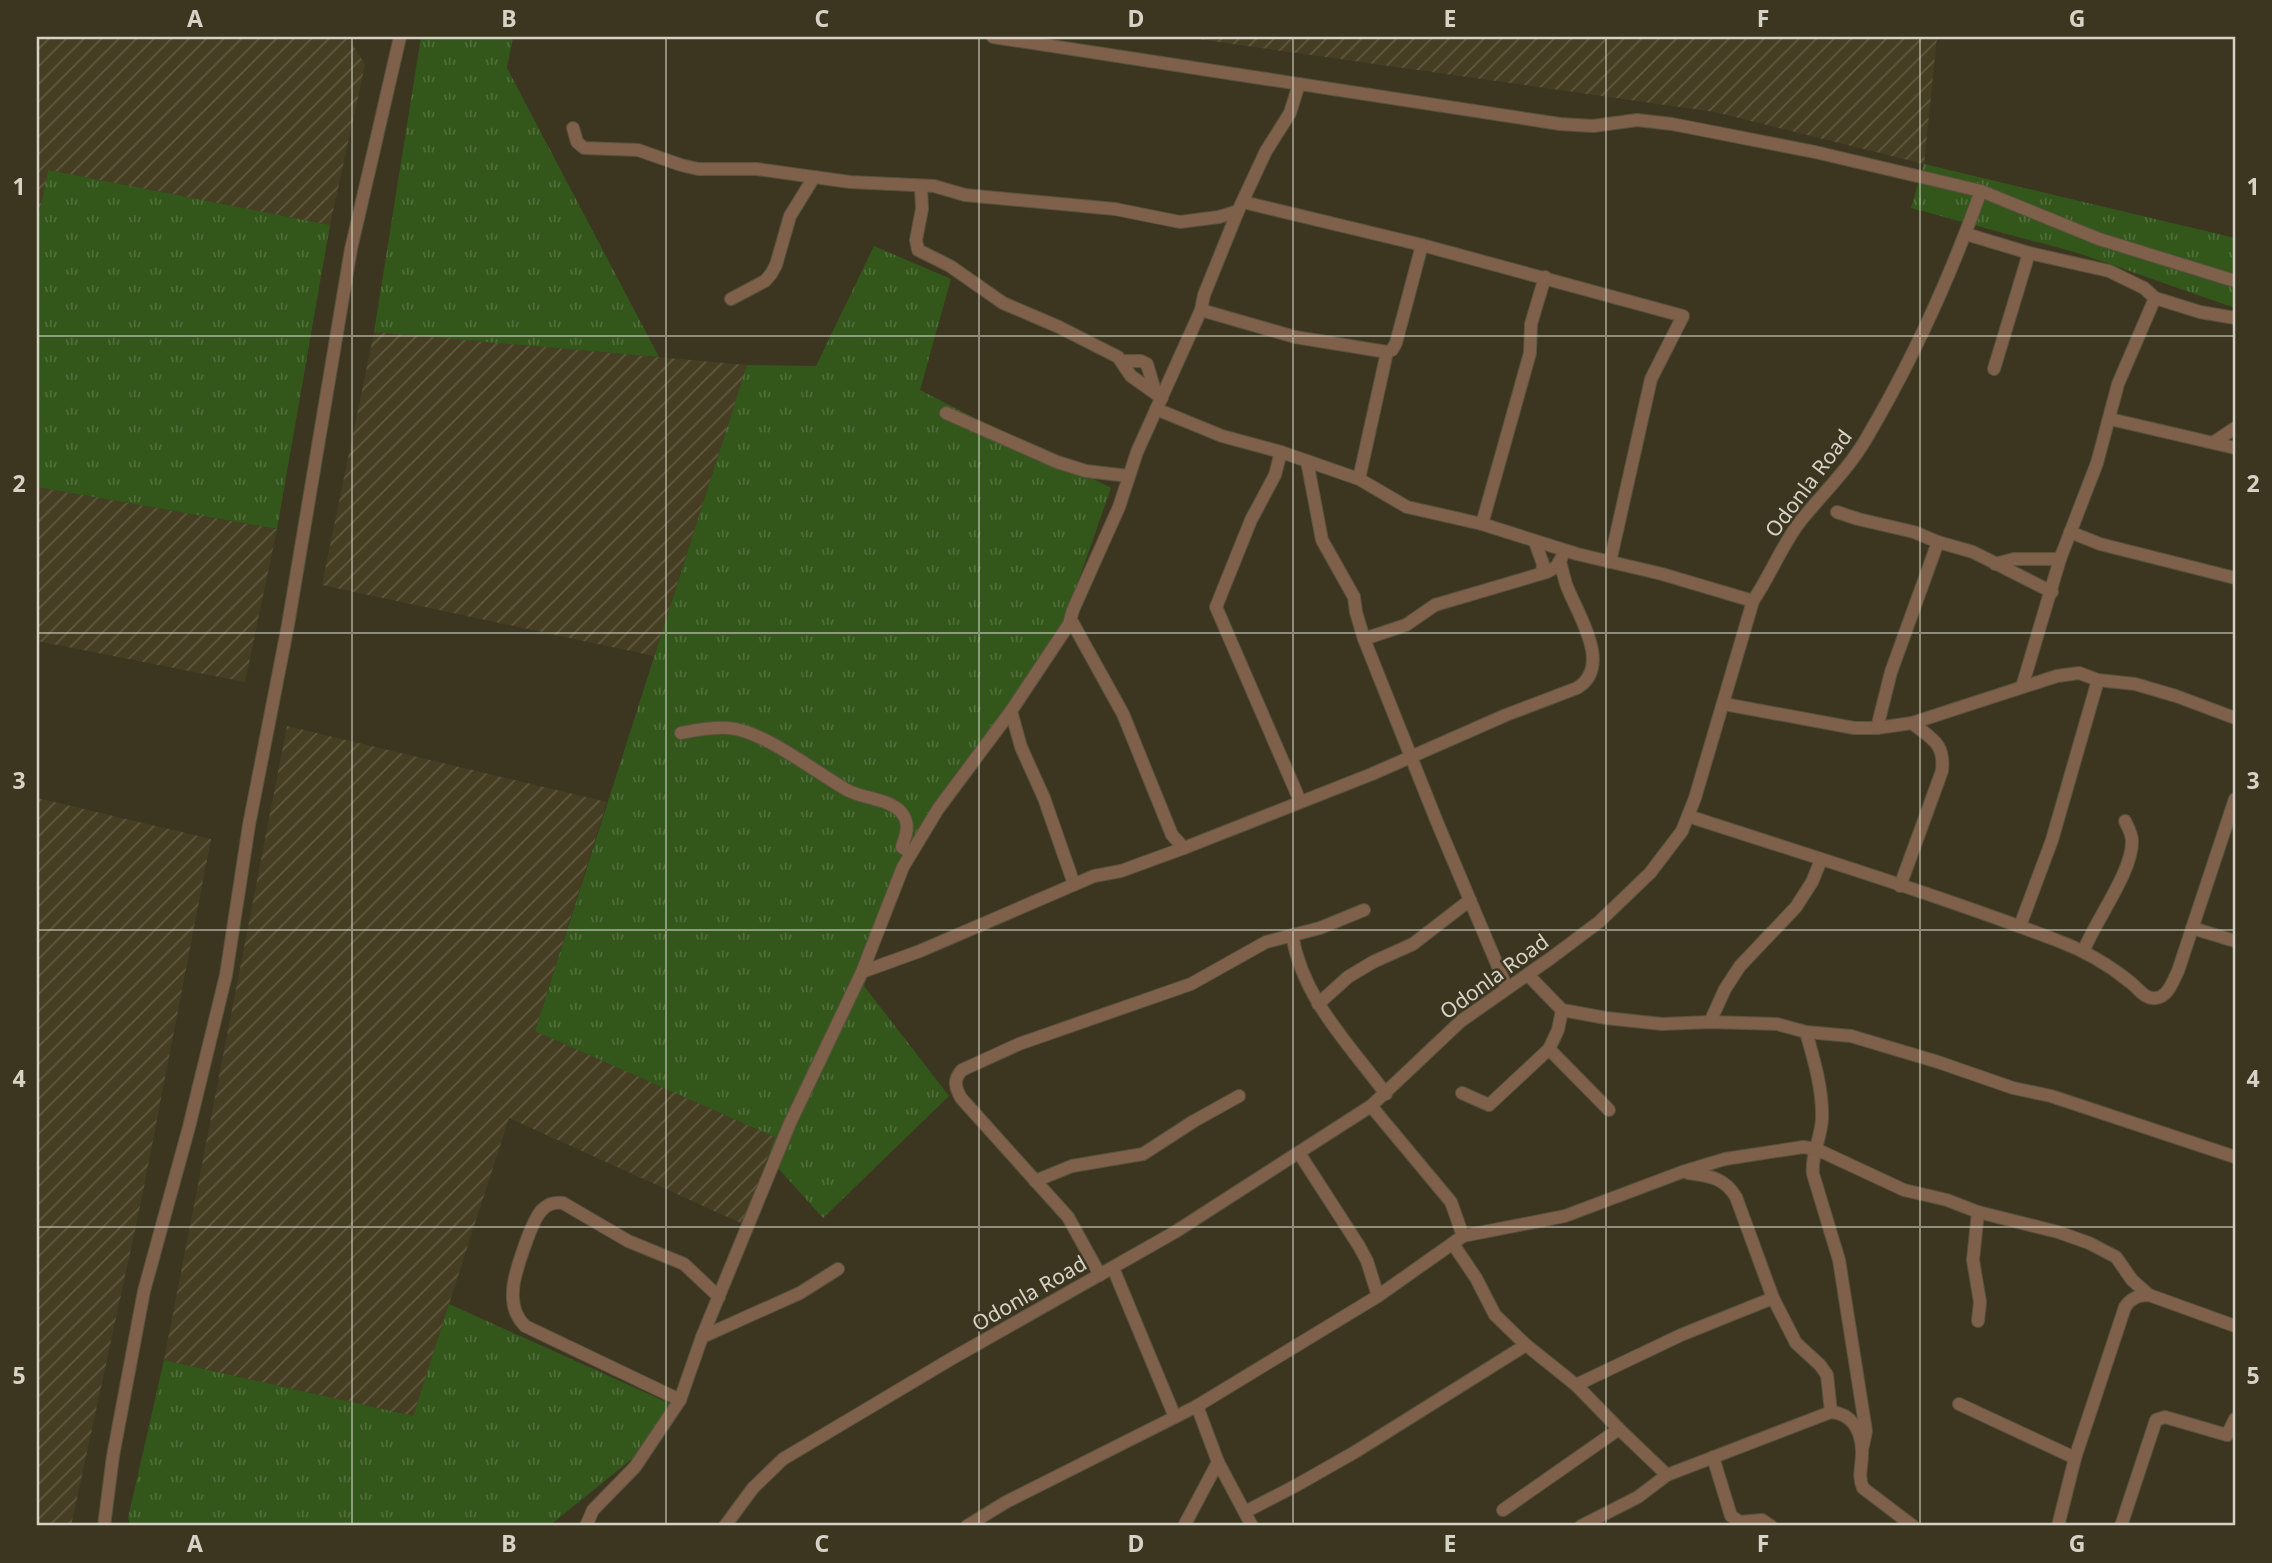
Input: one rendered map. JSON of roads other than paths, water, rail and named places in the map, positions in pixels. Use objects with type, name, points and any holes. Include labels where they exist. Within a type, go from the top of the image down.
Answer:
[{"type":"street","points":[[104,1526],[113,1456],[144,1291],[189,1127],[226,975],[249,825],[288,625],[351,249],[400,37]]},
{"type":"street","points":[[993,37],[1581,126],[1637,120],[1672,124],[1815,152],[1981,191],[2099,239],[2235,281]]},
{"type":"street","points":[[586,1526],[593,1510],[635,1467],[680,1400],[702,1337],[790,1123],[862,972],[902,867],[937,810],[1011,710],[1071,620],[1119,507],[1128,476],[1158,401],[1201,310],[1204,295],[1229,232],[1266,151],[1290,113],[1299,84]]},
{"type":"street","points":[[573,128],[578,142],[584,148],[638,150],[698,169],[757,169],[850,182],[934,186],[965,195],[1115,209],[1180,222],[1219,217],[1241,207],[1422,245],[1683,316],[1651,379],[1641,414],[1610,562]]},
{"type":"street","points":[[731,299],[765,281],[771,274],[790,216],[814,177]]},
{"type":"street","points":[[921,186],[922,209],[916,240],[918,250],[950,266],[1003,303],[1059,327],[1122,360],[1147,364],[1158,401]]},
{"type":"street","name":"Odonla Road","points":[[725,1526],[753,1488],[783,1459],[1175,1232],[1371,1106],[1461,1021],[1599,922],[1650,873],[1682,831],[1688,816],[1754,601],[1767,581],[1781,550],[1798,525],[1842,474],[1866,441],[1909,358],[1966,234],[1981,191]]},
{"type":"street","points":[[1219,217],[1229,232]]},
{"type":"street","points":[[1966,234],[2029,253],[2109,271],[2144,288],[2155,298],[2200,312],[2235,318]]},
{"type":"street","points":[[1359,479],[1388,352],[1396,343],[1422,245]]},
{"type":"street","points":[[1994,369],[2029,253]]},
{"type":"street","points":[[1482,524],[1530,353],[1531,324],[1545,277]]},
{"type":"street","points":[[2022,687],[2060,559],[2097,463],[2118,384],[2155,298]]},
{"type":"street","points":[[1201,310],[1295,337],[1388,352]]},
{"type":"street","points":[[1122,360],[1130,376],[1158,401],[1222,436],[1281,452],[1359,479],[1407,507],[1482,524],[1535,542],[1562,556],[1610,562],[1662,574],[1754,601]]},
{"type":"street","points":[[946,413],[1057,461],[1086,471],[1128,476]]},
{"type":"street","points":[[2110,419],[2235,448]]},
{"type":"street","points":[[2214,442],[2235,428]]},
{"type":"street","points":[[1281,452],[1275,475],[1251,520],[1216,607],[1300,801]]},
{"type":"street","points":[[1307,461],[1322,540],[1354,597],[1364,639],[1507,988]]},
{"type":"street","points":[[1837,512],[1914,532],[1973,552],[2052,592]]},
{"type":"street","points":[[2070,532],[2100,544],[2235,578]]},
{"type":"street","points":[[1535,542],[1544,572]]},
{"type":"street","points":[[1877,728],[1891,672],[1938,542]]},
{"type":"street","points":[[1364,639],[1406,625],[1435,605],[1544,572],[1562,556]]},
{"type":"street","points":[[862,972],[1094,876],[1121,870],[1184,848],[1586,683],[1592,673],[1592,650],[1577,605],[1566,585],[1562,556]]},
{"type":"street","points":[[1995,564],[2014,559],[2060,559]]},
{"type":"street","points":[[1544,572],[1566,585]]},
{"type":"street","points":[[1071,620],[1123,714],[1172,835],[1184,848]]},
{"type":"street","points":[[1724,704],[1854,728],[1877,728],[1912,723],[2022,687],[2069,673],[2079,673],[2098,680],[2135,684],[2235,718]]},
{"type":"street","points":[[2020,926],[2052,840],[2098,680]]},
{"type":"street","points":[[1011,710],[1021,747],[1044,798],[1074,884]]},
{"type":"street","points":[[1900,886],[1938,783],[1944,758],[1937,743],[1912,723]]},
{"type":"street","points":[[681,733],[730,728],[757,735],[847,790],[899,810],[906,820],[908,830],[902,847],[911,853]]},
{"type":"street","points":[[1688,816],[2020,926],[2084,950],[2121,975],[2146,997],[2159,998],[2168,991],[2178,971],[2235,799]]},
{"type":"street","points":[[2084,950],[2118,887],[2131,851],[2132,836],[2125,821]]},
{"type":"street","points":[[1710,1022],[1733,977],[1796,907],[1812,882],[1821,860]]},
{"type":"street","points":[[1318,1004],[1348,977],[1413,944],[1470,900]]},
{"type":"street","points":[[1100,1275],[1068,1217],[961,1098],[956,1088],[956,1077],[962,1070],[1019,1044],[1191,984],[1266,942],[1320,928],[1364,910]]},
{"type":"street","points":[[2192,928],[2235,941]]},
{"type":"street","points":[[1292,934],[1300,968],[1318,1004],[1335,1031],[1386,1094]]},
{"type":"street","points":[[1528,975],[1562,1010],[1662,1024],[1777,1024],[1806,1032],[1851,1036],[2013,1088],[2051,1096],[2235,1157]]},
{"type":"street","points":[[1462,1093],[1489,1105],[1549,1049],[1558,1030],[1562,1010]]},
{"type":"street","points":[[1806,1032],[1816,1068],[1821,1101],[1820,1132],[1813,1160],[1813,1174],[1839,1260],[1866,1431],[1860,1471],[1863,1488],[1913,1526]]},
{"type":"street","points":[[1549,1049],[1609,1110]]},
{"type":"street","points":[[1035,1181],[1072,1166],[1143,1154],[1239,1096]]},
{"type":"street","points":[[1371,1106],[1451,1202],[1458,1240],[1491,1312],[1526,1345],[1576,1385],[1667,1475]]},
{"type":"street","points":[[967,1526],[1006,1502],[1196,1406],[1378,1296],[1458,1240],[1565,1216],[1725,1158],[1803,1147],[1816,1149],[1884,1183],[2089,1242],[2116,1257],[2132,1280],[2148,1295]]},
{"type":"street","points":[[1299,1153],[1359,1246],[1367,1261],[1378,1296]]},
{"type":"street","points":[[1682,1172],[1719,1178],[1730,1186],[1773,1298],[1796,1343],[1827,1376],[1831,1412]]},
{"type":"street","points":[[680,1400],[525,1326],[515,1311],[513,1290],[527,1241],[542,1210],[551,1203],[563,1203],[628,1241],[684,1264],[719,1297]]},
{"type":"street","points":[[1978,1212],[1973,1260],[1980,1303],[1978,1321]]},
{"type":"street","points":[[1113,1268],[1175,1417]]},
{"type":"street","points":[[702,1337],[800,1293],[838,1269]]},
{"type":"street","points":[[2130,1300],[2132,1280]]},
{"type":"street","points":[[2058,1526],[2075,1458],[2125,1307],[2130,1300],[2139,1295],[2148,1295],[2235,1326]]},
{"type":"street","points":[[1576,1385],[1681,1335],[1773,1298]]},
{"type":"street","points":[[1245,1512],[1355,1452],[1526,1345]]},
{"type":"street","points":[[1959,1404],[2075,1458]]},
{"type":"street","points":[[1196,1406],[1218,1462],[1252,1526]]},
{"type":"street","points":[[1581,1526],[1639,1497],[1667,1475],[1831,1412],[1844,1413],[1852,1420],[1862,1450]]},
{"type":"street","points":[[2121,1526],[2156,1420],[2165,1417],[2227,1435],[2235,1419]]},
{"type":"street","points":[[1503,1510],[1619,1430]]},
{"type":"street","points":[[1713,1457],[1731,1516],[1740,1521],[1762,1520],[1771,1526]]},
{"type":"street","points":[[1184,1526],[1218,1462]]}]
